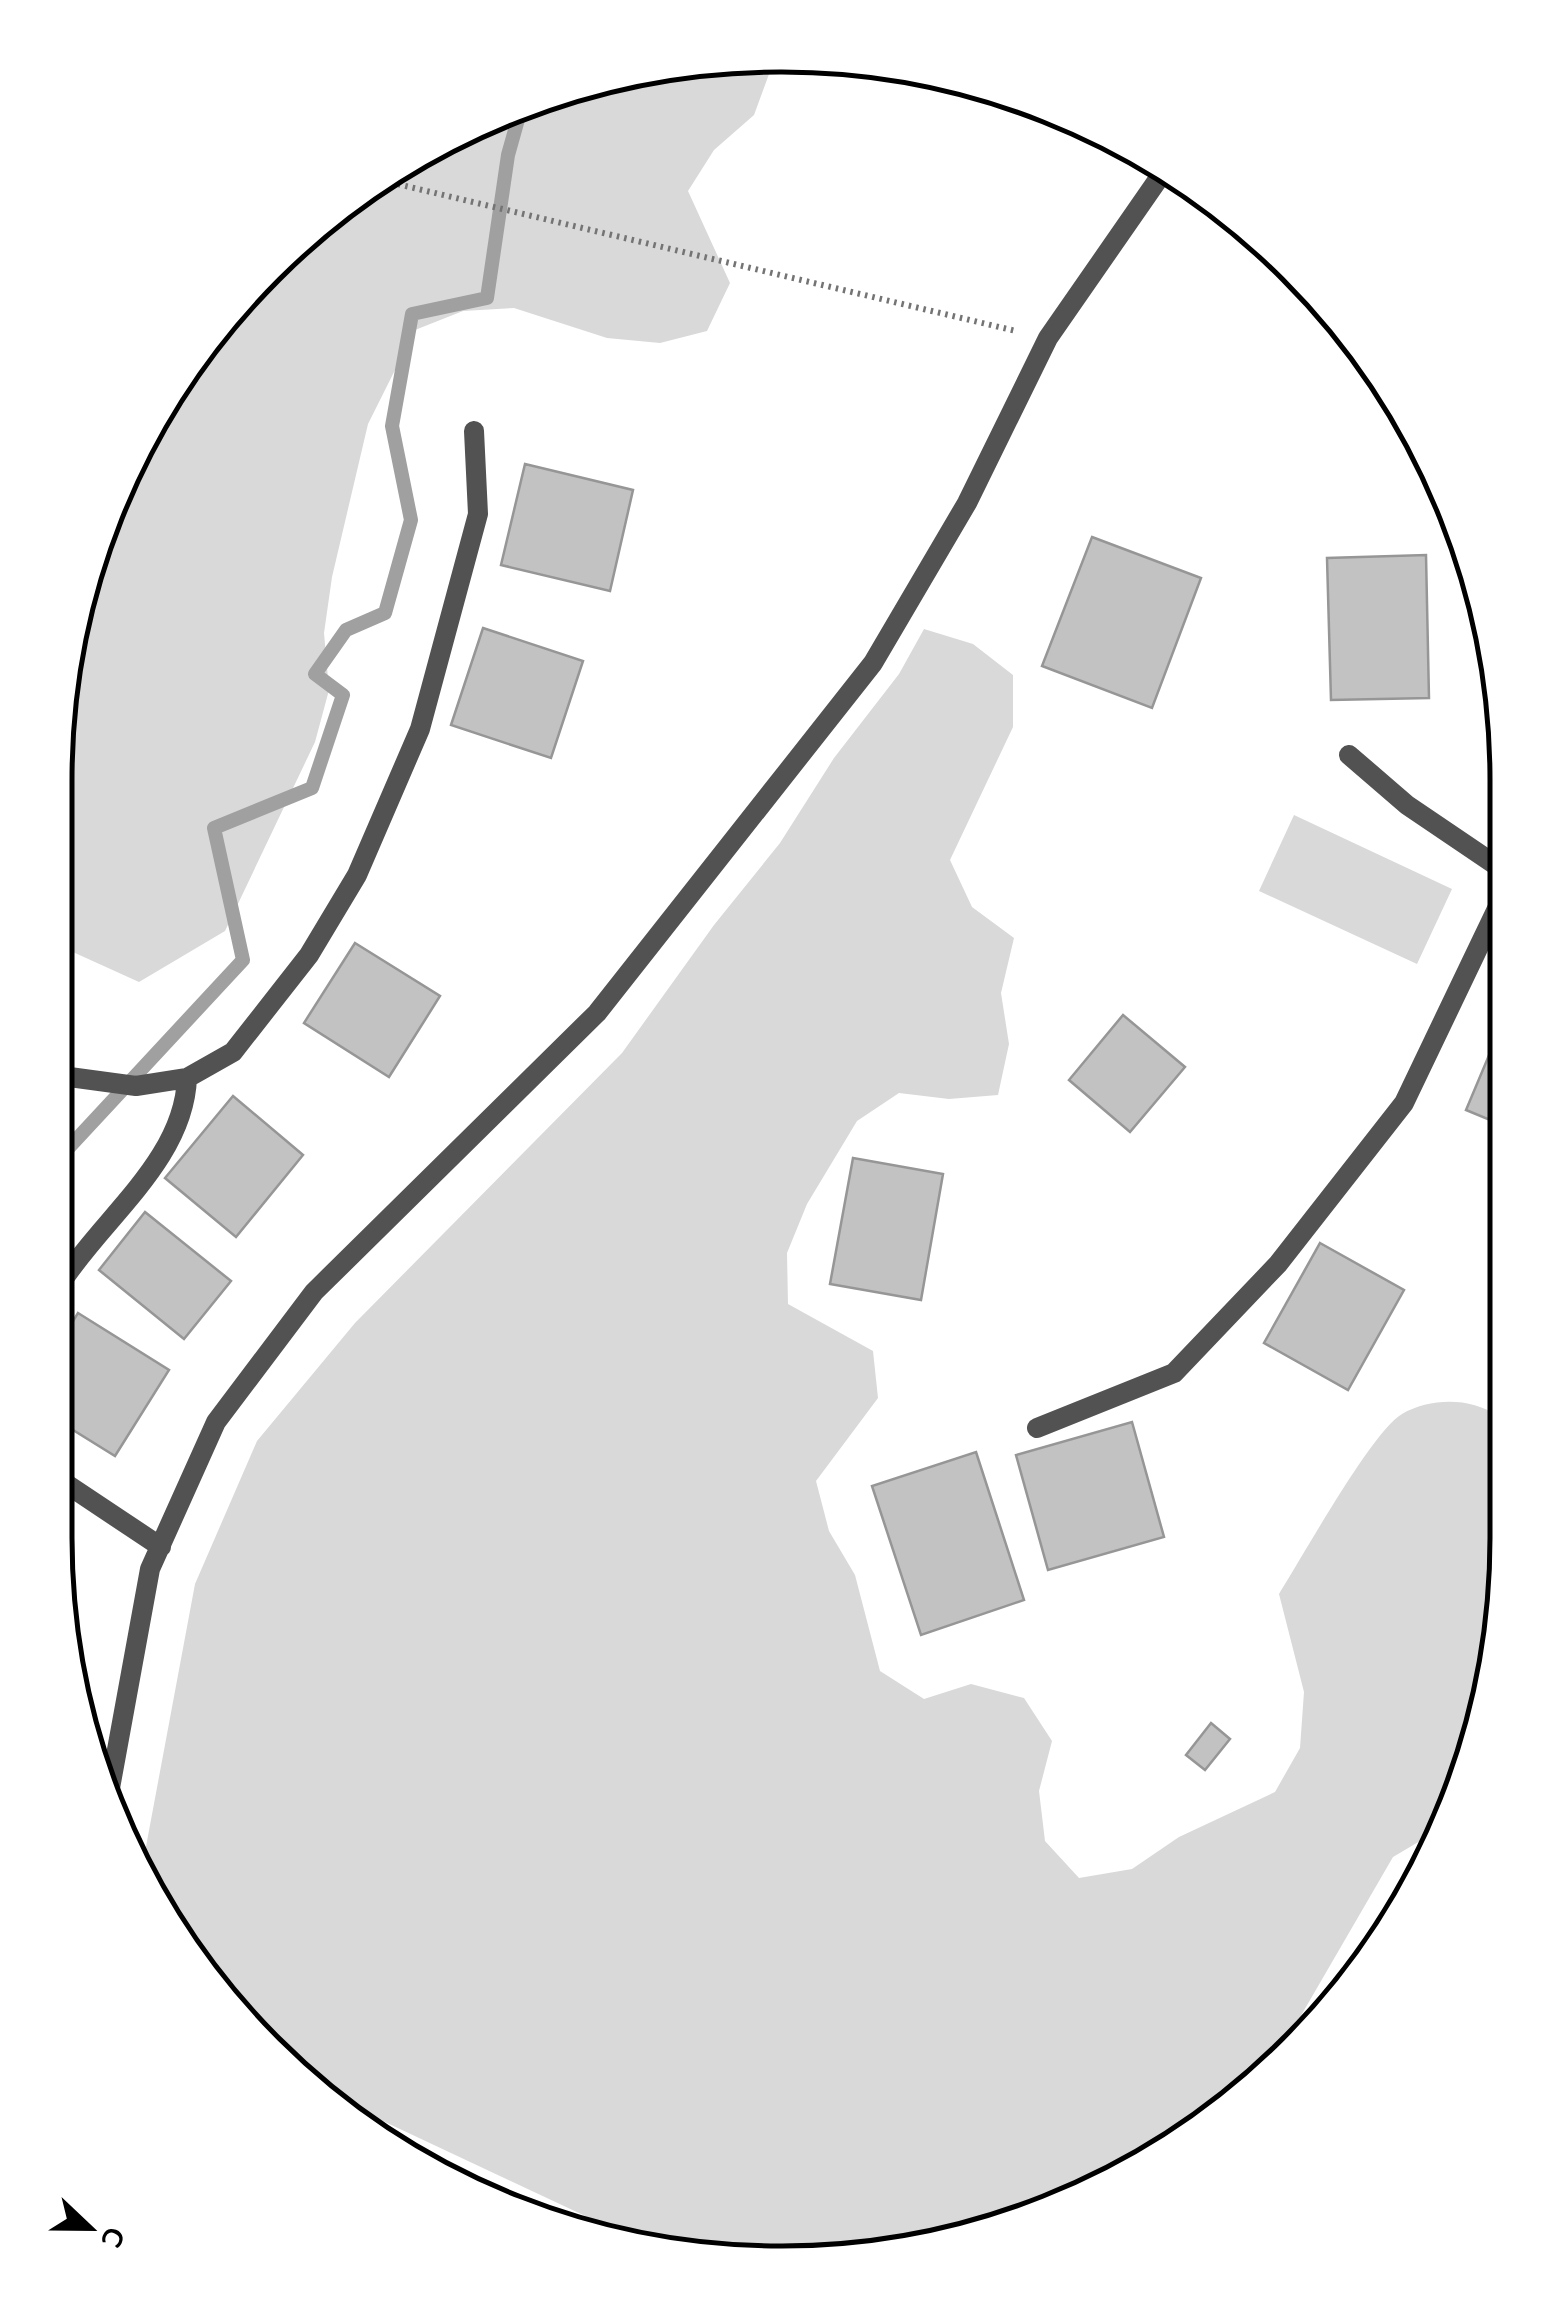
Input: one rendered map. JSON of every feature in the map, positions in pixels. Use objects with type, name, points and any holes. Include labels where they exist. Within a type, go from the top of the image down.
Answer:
[{"type":"lane","points":[[113,1773],[150,1569],[216,1422],[314,1292],[597,1013],[873,663],[967,503],[1048,338],[1157,181]]},
{"type":"lane","points":[[72,1077],[136,1086],[187,1078],[234,1052],[309,955],[357,875],[420,730],[478,514],[474,430]]},
{"type":"lane","points":[[1349,755],[1407,805],[1490,861]]},
{"type":"lane","points":[[1037,1428],[1174,1373],[1278,1264],[1404,1104],[1490,923]]},
{"type":"lane","points":[[72,1269],[171,1143],[186,1104],[187,1078]]},
{"type":"lane","points":[[72,1488],[160,1547]]},
{"type":"path","points":[[399,185],[1048,338]]},
{"type":"shaded area","points":[[770,72],[754,115],[714,150],[688,191],[730,283],[707,331],[660,343],[607,338],[514,308],[463,311],[415,330],[368,424],[332,577],[324,633],[329,690],[315,742],[225,931],[139,982],[72,952],[74,735],[86,643],[110,553],[146,468],[192,387],[248,314],[314,248],[427,167],[510,126],[598,97],[689,79]]},
{"type":"shaded area","points":[[924,629],[973,644],[1013,675],[1013,727],[950,860],[972,907],[1014,938],[1001,993],[1009,1044],[998,1095],[949,1099],[899,1093],[857,1121],[807,1204],[787,1253],[788,1304],[873,1351],[878,1398],[816,1481],[829,1531],[855,1575],[880,1671],[924,1699],[971,1684],[1024,1698],[1052,1741],[1039,1791],[1045,1841],[1079,1878],[1132,1869],[1179,1837],[1275,1792],[1300,1748],[1304,1692],[1279,1594],[1356,1469],[1389,1425],[1413,1409],[1450,1402],[1475,1405],[1490,1412],[1490,1537],[1483,1629],[1476,1675],[1452,1765],[1420,1841],[1393,1857],[1298,2021],[1212,2099],[1135,2151],[1094,2172],[1052,2192],[964,2221],[919,2232],[827,2244],[781,2246],[689,2239],[593,2219],[375,2117],[314,2070],[248,2004],[192,1931],[146,1849],[195,1584],[257,1441],[355,1323],[622,1053],[714,925],[780,843],[834,758],[899,674]]},
{"type":"shaded area","points":[[1294,815],[1452,889],[1417,964],[1259,891]]},
{"type":"building","points":[[525,464],[633,490],[610,591],[501,565]]},
{"type":"building","points":[[1092,537],[1201,578],[1152,708],[1042,666]]},
{"type":"building","points":[[1426,555],[1429,698],[1331,700],[1327,558]]},
{"type":"building","points":[[483,628],[583,661],[551,758],[451,725]]},
{"type":"building","points":[[355,943],[440,996],[389,1077],[304,1023]]},
{"type":"building","points":[[1123,1015],[1185,1067],[1130,1132],[1069,1080]]},
{"type":"building","points":[[1490,1053],[1490,1120],[1466,1110]]},
{"type":"building","points":[[233,1096],[303,1155],[236,1237],[165,1178]]},
{"type":"building","points":[[853,1158],[943,1174],[921,1300],[830,1284]]},
{"type":"building","points":[[145,1212],[231,1281],[184,1339],[99,1270]]},
{"type":"building","points":[[1320,1243],[1404,1290],[1348,1390],[1264,1343]]},
{"type":"building","points":[[78,1313],[169,1370],[115,1456],[72,1429],[72,1323]]},
{"type":"building","points":[[1132,1422],[1164,1537],[1048,1570],[1016,1455]]},
{"type":"building","points":[[976,1452],[1024,1600],[921,1635],[872,1486]]},
{"type":"building","points":[[1211,1723],[1230,1739],[1205,1770],[1186,1755]]},
{"type":"waterway","points":[[72,1144],[243,960],[214,828],[312,788],[343,695],[315,674],[346,630],[385,613],[411,520],[392,426],[412,314],[487,298],[508,155],[517,123]]}]
